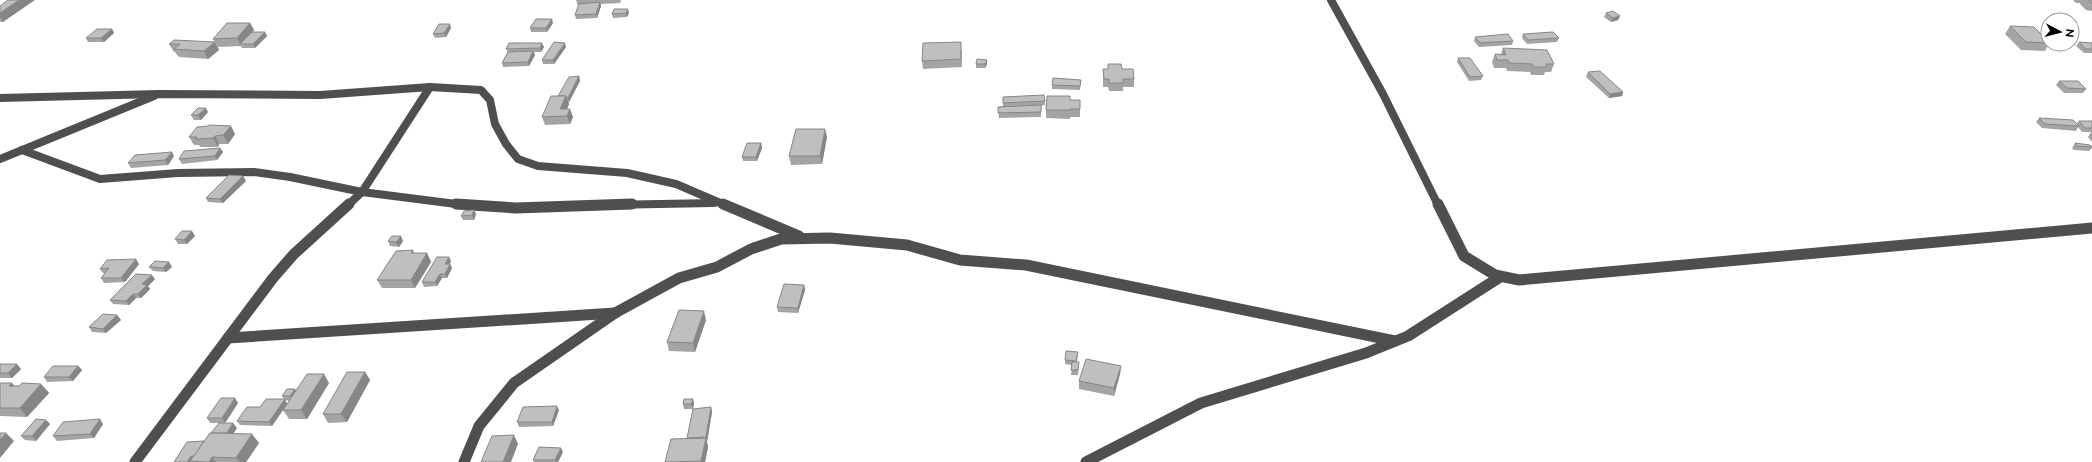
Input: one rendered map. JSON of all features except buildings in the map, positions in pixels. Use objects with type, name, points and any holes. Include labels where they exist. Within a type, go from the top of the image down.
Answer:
[{"type":"street","points":[[1331,0],[1383,94],[1464,256],[1483,269],[1500,277],[1524,280],[1553,278],[2092,228]]},
{"type":"street","points":[[135,462],[273,278],[294,254],[362,192],[430,87]]},
{"type":"street","points":[[0,98],[158,94],[320,95],[430,87],[482,90],[490,100],[495,124],[506,144],[518,159],[538,166],[627,174],[676,184],[802,238]]},
{"type":"street","points":[[0,159],[158,94]]},
{"type":"street","points":[[22,150],[100,179],[178,173],[254,172],[290,177],[362,192],[474,206],[516,208],[653,203],[718,203]]},
{"type":"street","points":[[464,462],[479,426],[514,383],[615,313],[679,278],[717,267],[751,249],[781,239],[830,238],[908,245],[960,260],[1026,265],[1395,341]]},
{"type":"street","points":[[1086,462],[1201,403],[1366,353],[1408,336],[1500,277]]},
{"type":"street","points":[[228,338],[615,313]]}]
